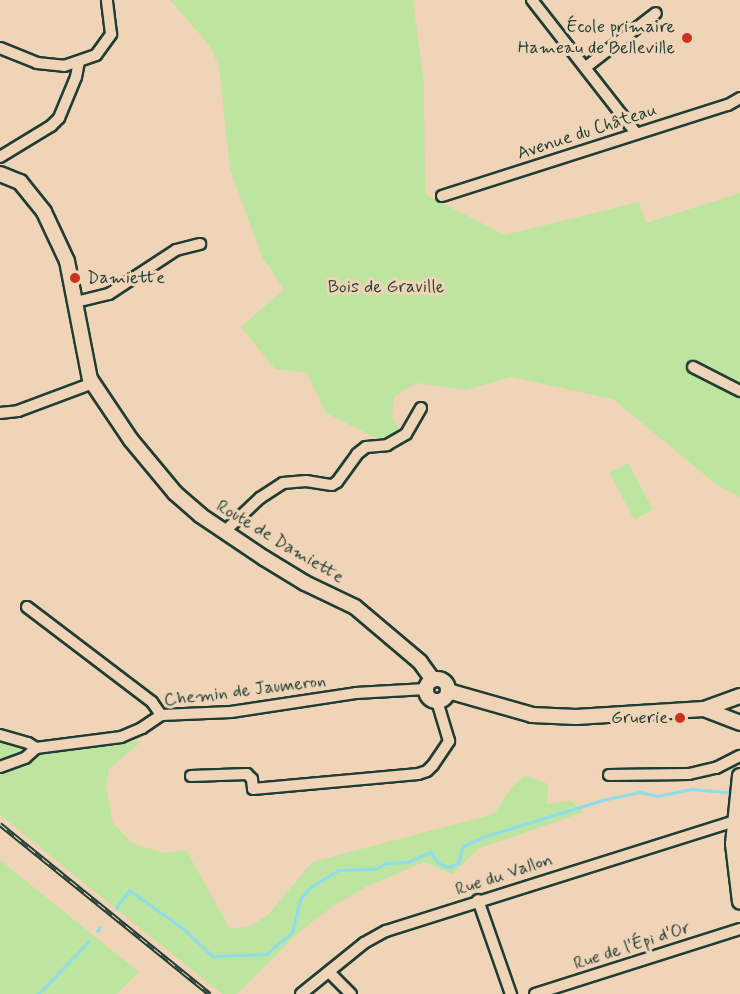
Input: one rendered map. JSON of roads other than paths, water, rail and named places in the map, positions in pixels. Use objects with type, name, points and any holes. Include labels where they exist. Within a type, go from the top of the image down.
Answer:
[{"type":"street","points":[[0,48],[37,63],[64,66],[96,55],[111,34],[107,0]]},
{"type":"street","points":[[532,0],[636,133]]},
{"type":"street","points":[[586,68],[656,13]]},
{"type":"street","points":[[0,157],[59,118],[76,76],[79,61]]},
{"type":"street","name":"Avenue du Château","points":[[442,196],[728,105],[740,98]]},
{"type":"street","name":"Route de Damiette","points":[[0,174],[20,182],[44,212],[67,261],[93,383],[131,440],[175,493],[224,532],[305,583],[355,607],[420,662],[429,684]]},
{"type":"street","points":[[76,302],[109,294],[176,250],[200,244]]},
{"type":"street","points":[[693,367],[740,392]]},
{"type":"street","points":[[0,413],[18,411],[93,383]]},
{"type":"street","points":[[224,532],[260,498],[283,483],[306,481],[332,484],[337,482],[357,454],[366,447],[387,444],[406,434],[421,408]]},
{"type":"street","points":[[27,607],[152,702],[161,715]]},
{"type":"street","points":[[444,681],[448,691],[446,697],[437,701],[430,699],[429,684],[444,681]]},
{"type":"street","name":"Chemin de Jaumeron","points":[[0,767],[25,758],[36,748],[121,737],[142,728],[161,715],[231,712],[429,684]]},
{"type":"street","points":[[448,691],[491,705],[545,716],[704,709],[736,697]]},
{"type":"street","points":[[736,697],[726,708],[737,723]]},
{"type":"street","points":[[191,776],[247,774],[252,779],[253,789],[427,771],[449,741],[437,701]]},
{"type":"street","points":[[704,709],[737,723]]},
{"type":"street","name":"Chemin de Jaumeron","points":[[0,735],[28,743],[36,748]]},
{"type":"street","points":[[609,775],[689,774],[716,768],[740,756]]},
{"type":"street","points":[[740,777],[733,844],[740,902]]},
{"type":"street","name":"Rue du Vallon","points":[[301,994],[364,943],[386,932],[478,900],[734,822]]},
{"type":"street","points":[[478,900],[511,994]]},
{"type":"street","name":"Rue de l'Épi d'Or","points":[[535,994],[740,929]]},
{"type":"street","points":[[329,972],[351,994]]},
{"type":"waterway","points":[[116,908],[129,890],[185,930],[212,956],[266,954],[292,932],[300,899],[312,886],[339,870],[375,869],[386,863],[407,862],[431,852],[438,863],[448,867],[458,863],[463,846],[486,836],[602,800],[640,792],[658,796],[691,789],[728,792]]},
{"type":"waterway","points":[[97,931],[100,927]]},
{"type":"waterway","points":[[38,994],[89,941]]},
{"type":"railway","points":[[0,824],[210,994]]},
{"type":"place","name":"École primaire Hameau de Belleville","points":[[687,38]]},
{"type":"place","name":"Damiette","points":[[75,278]]},
{"type":"place","name":"Gruerie","points":[[680,718]]},
{"type":"park label","name":"Bois de Graville","points":[[386,287]]}]
